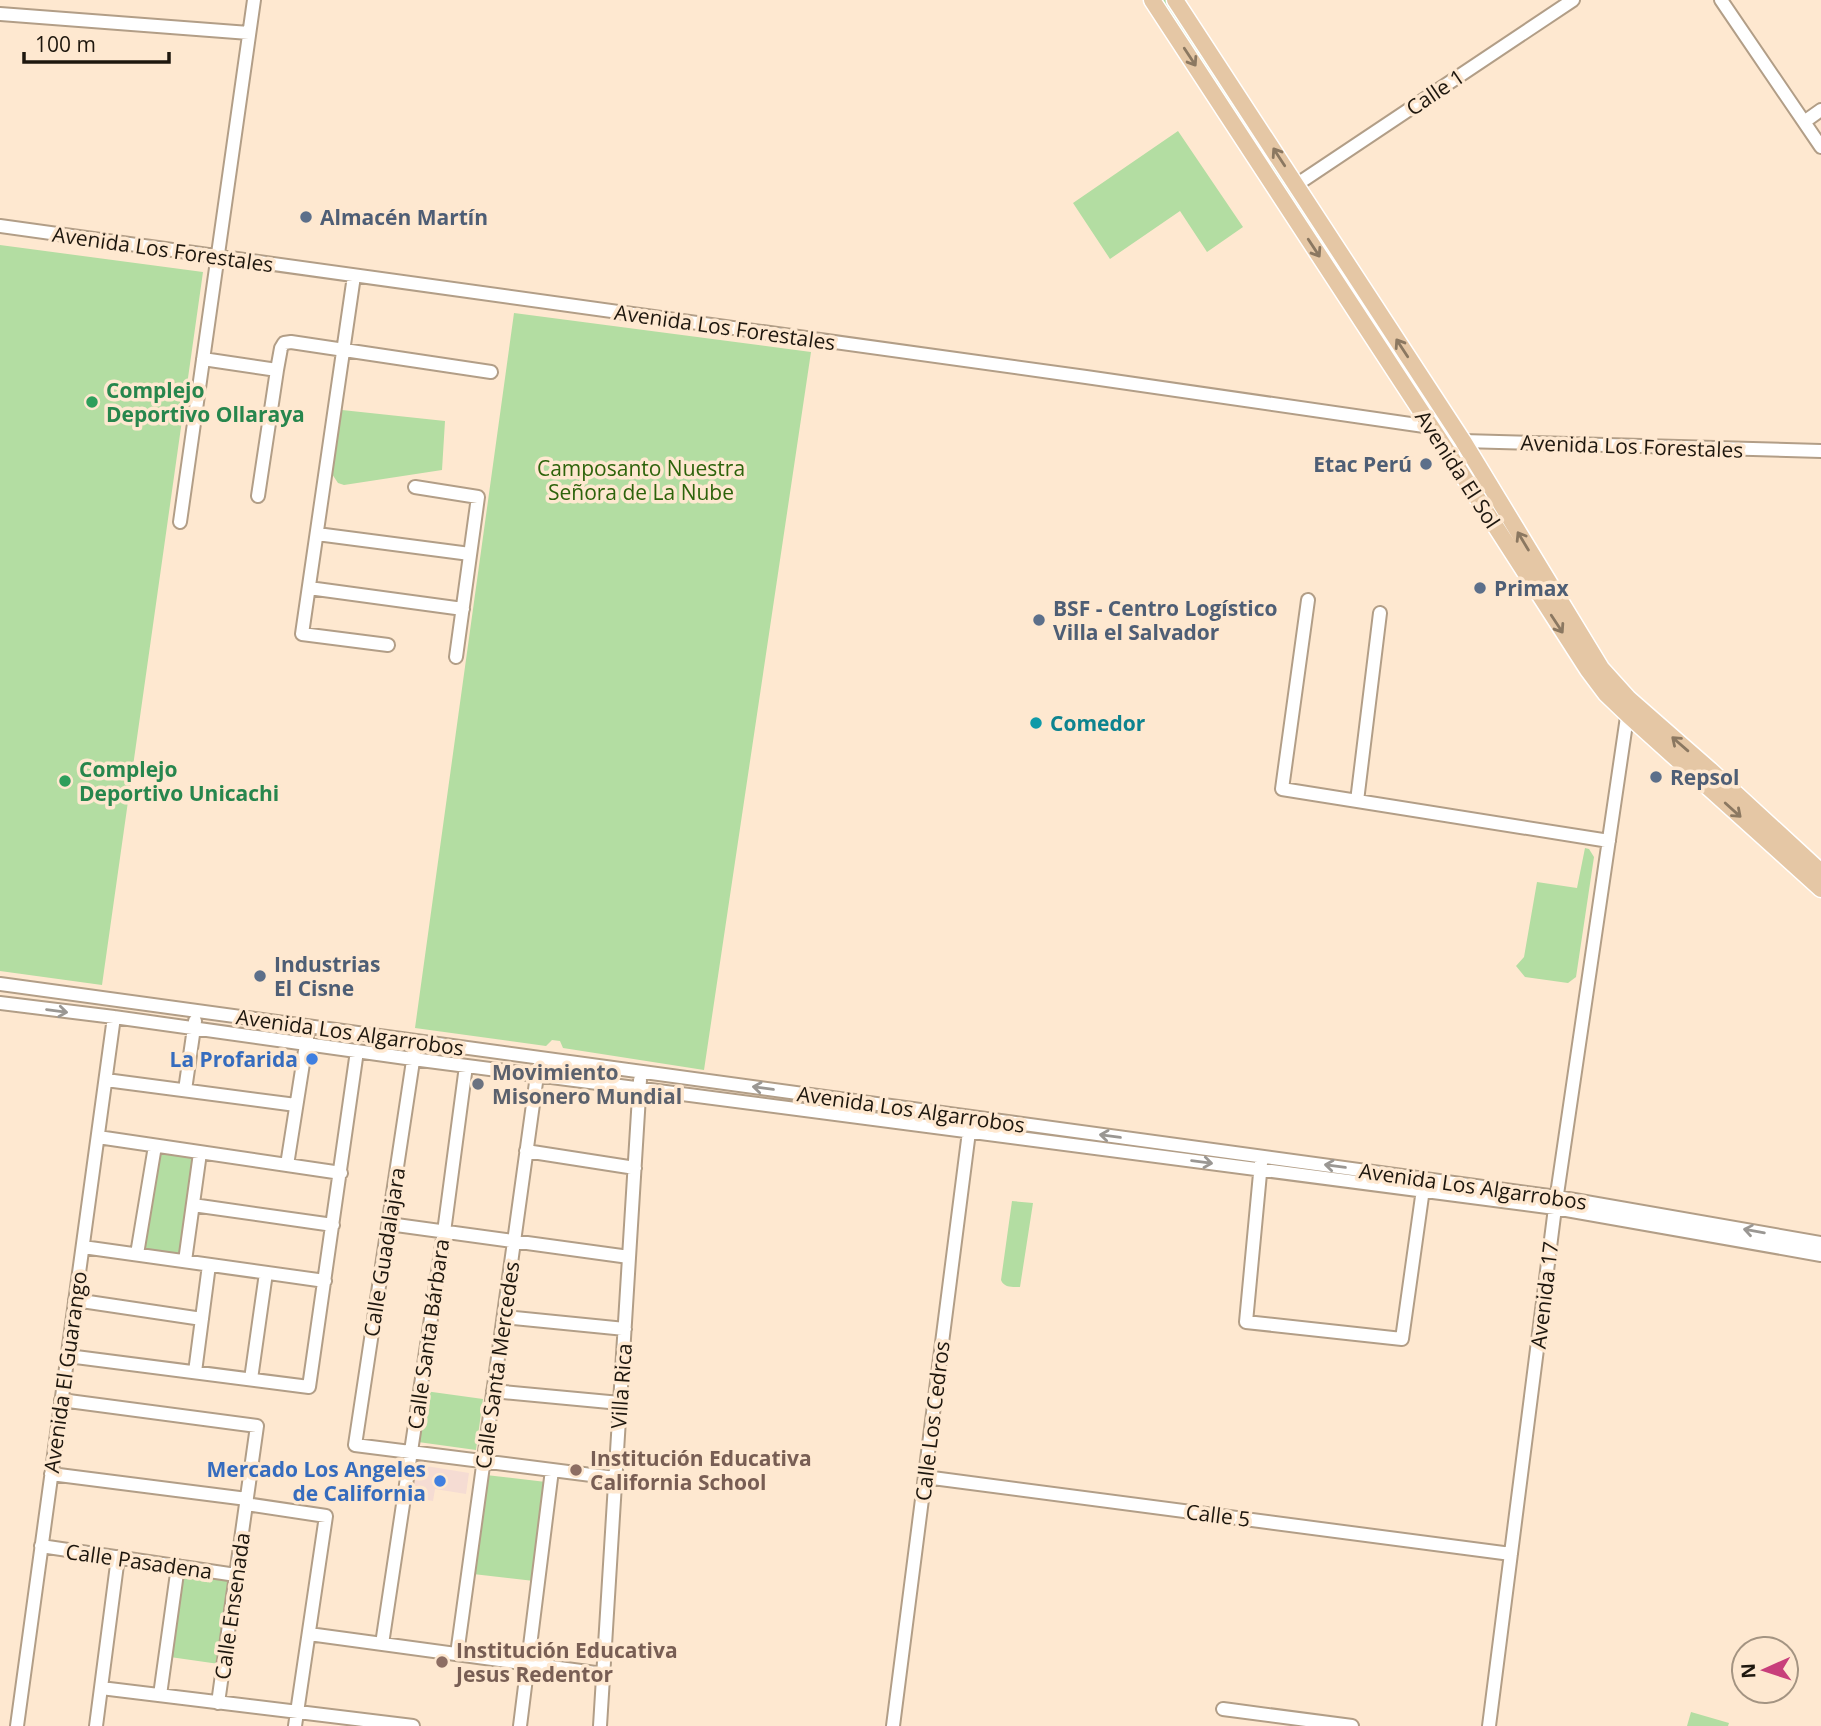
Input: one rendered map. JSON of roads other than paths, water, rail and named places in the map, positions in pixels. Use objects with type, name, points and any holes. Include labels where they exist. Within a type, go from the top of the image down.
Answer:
[{"type":"main road","name":"Avenida El Sol","points":[[1152,0],[1606,694],[1821,890]]},
{"type":"main road","name":"Avenida El Sol","points":[[1175,0],[1463,441],[1601,668],[1629,699],[1821,873]]},
{"type":"street","points":[[180,522],[254,0]]},
{"type":"street","name":"Calle 1","points":[[1296,184],[1573,0]]},
{"type":"street","points":[[1721,0],[1821,147]]},
{"type":"street","points":[[0,14],[249,33]]},
{"type":"street","points":[[1804,122],[1821,110]]},
{"type":"street","name":"Avenida Los Forestales","points":[[0,226],[1431,427],[1463,441],[1821,451]]},
{"type":"street","points":[[354,276],[302,634],[388,645]]},
{"type":"street","points":[[258,496],[277,370],[284,343],[491,372]]},
{"type":"street","points":[[203,359],[277,370]]},
{"type":"street","points":[[1431,427],[1446,416]]},
{"type":"street","points":[[1447,451],[1463,441]]},
{"type":"street","points":[[415,487],[478,497],[456,657]]},
{"type":"street","points":[[317,534],[470,554]]},
{"type":"street","points":[[309,588],[463,609]]},
{"type":"street","points":[[1308,600],[1282,789],[1609,841]]},
{"type":"street","points":[[1357,801],[1380,613]]},
{"type":"street","name":"Avenida 17","points":[[1489,1726],[1556,1202],[1629,699]]},
{"type":"street","name":"Avenida Los Algarrobos","points":[[0,984],[971,1117],[1261,1163]]},
{"type":"street","name":"Avenida El Guarango","points":[[17,1726],[116,1000]]},
{"type":"street","name":"Avenida Los Algarrobos","points":[[0,1003],[969,1131],[1424,1184],[1821,1243]]},
{"type":"street","points":[[185,1090],[196,1011]]},
{"type":"street","points":[[287,1166],[308,1026]]},
{"type":"street","name":"Calle Guadalajara","points":[[411,1452],[355,1445],[416,1041]]},
{"type":"street","points":[[68,1356],[309,1387],[357,1051]]},
{"type":"street","name":"Calle Santa Mercedes","points":[[457,1654],[539,1058]]},
{"type":"street","name":"Calle Santa Bárbara","points":[[382,1644],[466,1066]]},
{"type":"street","name":"Villa Rica","points":[[600,1726],[640,1071]]},
{"type":"street","points":[[106,1080],[296,1105]]},
{"type":"street","name":"Calle Los Cedros","points":[[893,1726],[971,1117]]},
{"type":"street","points":[[98,1137],[341,1173]]},
{"type":"street","points":[[137,1254],[155,1146]]},
{"type":"street","points":[[527,1151],[635,1168]]},
{"type":"street","points":[[185,1261],[200,1153]]},
{"type":"street","points":[[1261,1163],[1246,1322],[1402,1339],[1424,1184]]},
{"type":"street","name":"Avenida Los Algarrobos","points":[[1556,1202],[1821,1255]]},
{"type":"street","points":[[193,1205],[333,1225]]},
{"type":"street","points":[[389,1224],[629,1257]]},
{"type":"street","points":[[83,1247],[325,1281]]},
{"type":"street","points":[[195,1372],[209,1265]]},
{"type":"street","points":[[251,1380],[266,1273]]},
{"type":"street","points":[[75,1300],[202,1319]]},
{"type":"street","points":[[504,1317],[625,1329]]},
{"type":"street","points":[[494,1391],[620,1404]]},
{"type":"street","name":"Calle Ensenada","points":[[61,1400],[257,1426],[218,1703]]},
{"type":"street","points":[[411,1452],[615,1478]]},
{"type":"street","points":[[520,1726],[552,1470]]},
{"type":"street","points":[[51,1474],[326,1516],[295,1726]]},
{"type":"street","name":"Calle 5","points":[[925,1477],[1511,1553]]},
{"type":"street","name":"Calle Pasadena","points":[[41,1546],[236,1575]]},
{"type":"street","points":[[96,1726],[118,1558]]},
{"type":"street","points":[[160,1695],[178,1566]]},
{"type":"street","points":[[309,1634],[603,1674]]},
{"type":"street","points":[[101,1688],[413,1726]]},
{"type":"street","points":[[1223,1709],[1352,1726]]},
{"type":"place","name":"Almacén Martín","points":[[306,217]]},
{"type":"place","name":"Complejo Deportivo Ollaraya","points":[[92,402]]},
{"type":"place","name":"Etac Perú","points":[[1426,464]]},
{"type":"place","name":"Primax","points":[[1480,588]]},
{"type":"place","name":"BSF - Centro Logístico Villa el Salvador","points":[[1039,620]]},
{"type":"place","name":"Comedor","points":[[1036,723]]},
{"type":"place","name":"Repsol","points":[[1656,777]]},
{"type":"place","name":"Complejo Deportivo Unicachi","points":[[65,781]]},
{"type":"place","name":"Industrias El Cisne","points":[[260,976]]},
{"type":"place","name":"La Profarida","points":[[312,1059]]},
{"type":"place","name":"Movimiento Misonero Mundial","points":[[478,1084]]},
{"type":"place","name":"Institución Educativa California School","points":[[576,1470]]},
{"type":"place","name":"Mercado Los Angeles de California","points":[[440,1481]]},
{"type":"place","name":"Institución Educativa Jesus Redentor","points":[[442,1662]]},
{"type":"park label","name":"Camposanto Nuestra Señora de La Nube","points":[[641,480]]}]
